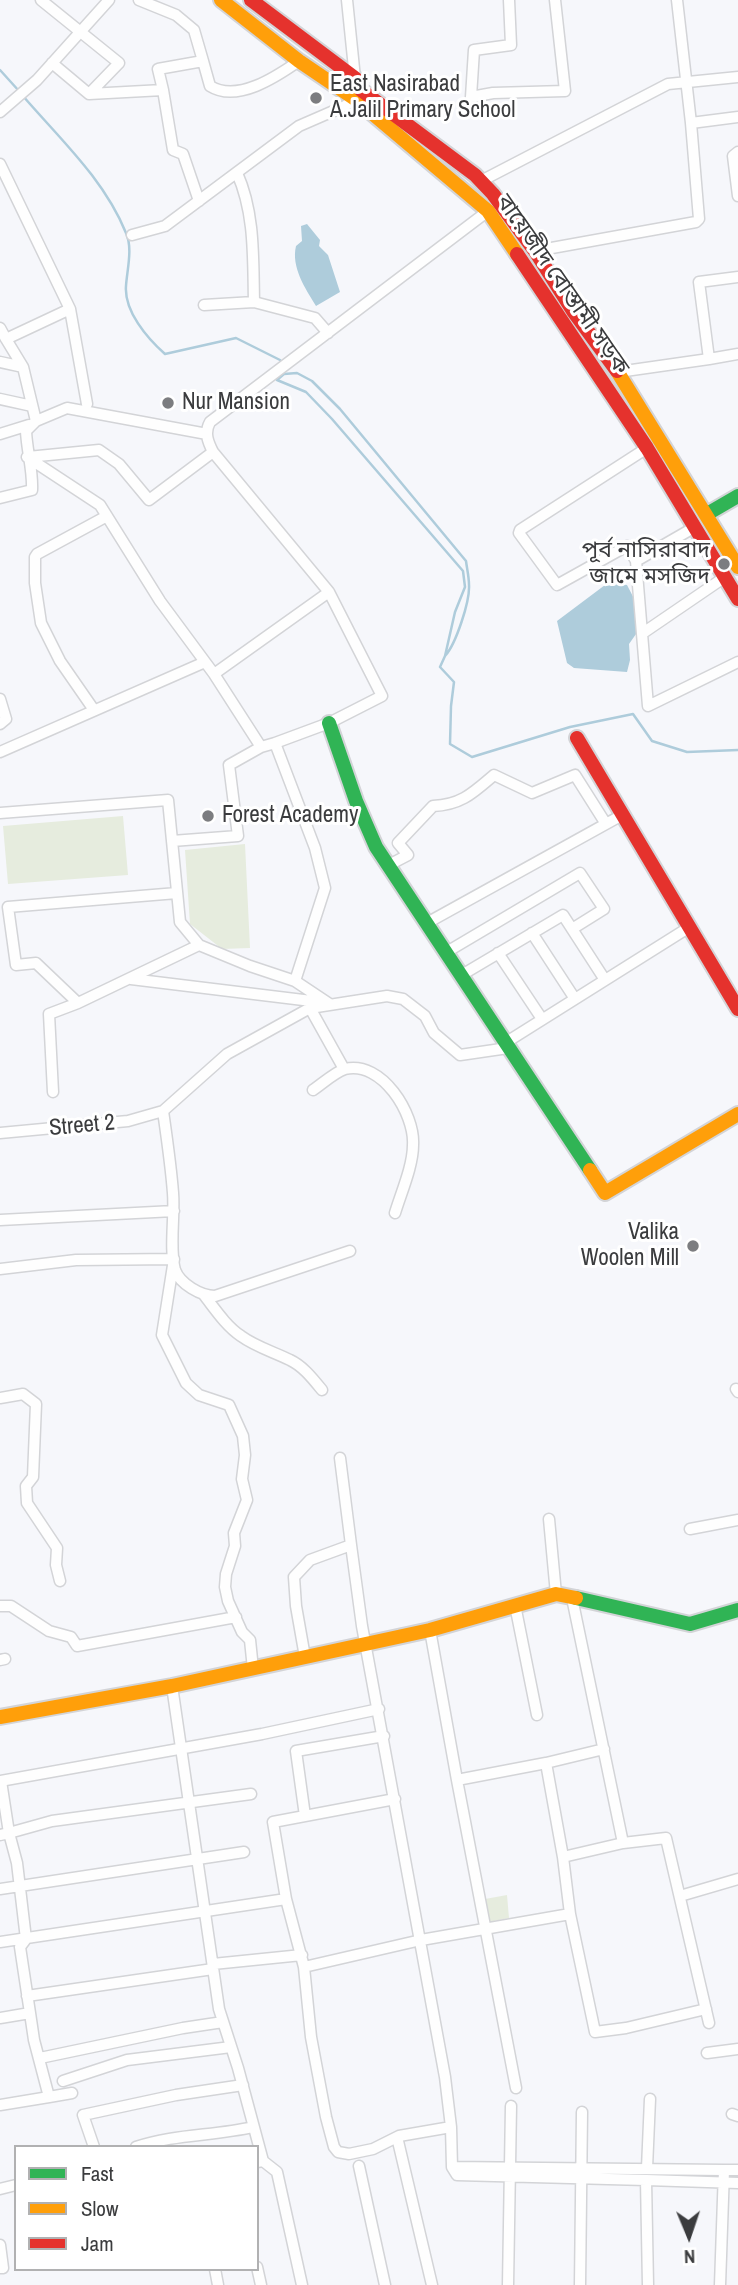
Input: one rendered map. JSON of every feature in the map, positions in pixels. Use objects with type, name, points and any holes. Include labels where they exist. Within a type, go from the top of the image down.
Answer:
[{"type":"street","points":[[41,0],[119,63],[89,94]]},
{"type":"street","points":[[3,109],[37,80],[109,0]]},
{"type":"street","points":[[139,0],[176,15],[194,30],[210,86],[219,92],[253,86],[274,78],[299,61]]},
{"type":"street","name":"বায়েজীদ বোস্তামী সড়ক","points":[[221,0],[299,61],[342,89],[357,89],[488,211],[647,448],[738,599]]},
{"type":"street","points":[[230,0],[245,4],[342,89]]},
{"type":"street","points":[[132,235],[165,226],[299,126],[345,106],[357,89],[347,0]]},
{"type":"street","points":[[509,0],[511,45],[474,50],[471,97],[493,93],[565,92],[555,0]]},
{"type":"street","points":[[535,251],[696,222],[699,216],[677,0]]},
{"type":"street","name":"বায়েজীদ বোস্তামী সড়ক","points":[[245,4],[481,181],[535,251],[573,311],[618,372],[738,567]]},
{"type":"street","points":[[199,201],[183,155],[173,150],[158,69],[203,61]]},
{"type":"street","points":[[52,63],[89,94],[163,90]]},
{"type":"street","points":[[481,181],[668,84],[738,77]]},
{"type":"street","points":[[691,123],[738,117]]},
{"type":"street","points":[[738,152],[733,156],[738,196]]},
{"type":"street","points":[[0,164],[71,309],[88,404]]},
{"type":"street","points":[[237,173],[249,215],[253,246],[254,302]]},
{"type":"street","points":[[172,841],[238,836],[229,765],[261,747],[329,723],[383,696],[329,592],[213,452],[207,434],[210,422],[488,211]]},
{"type":"street","points":[[709,359],[699,282],[738,277]]},
{"type":"street","points":[[204,305],[254,302],[315,318],[328,333]]},
{"type":"street","points":[[6,339],[71,309]]},
{"type":"street","points":[[0,328],[23,367],[33,423],[26,431],[27,457],[33,472],[32,490],[0,498]]},
{"type":"street","points":[[618,372],[738,354]]},
{"type":"street","points":[[0,362],[23,367]]},
{"type":"street","points":[[0,399],[32,406]]},
{"type":"street","points":[[0,434],[67,408],[207,434]]},
{"type":"street","points":[[647,448],[519,531],[557,586],[627,546],[636,561],[648,706],[738,662]]},
{"type":"street","points":[[27,457],[99,450],[119,464],[149,500],[213,452]]},
{"type":"street","points":[[27,457],[100,505],[160,601],[214,674],[261,747]]},
{"type":"street","points":[[707,514],[738,495]]},
{"type":"street","points":[[94,710],[60,661],[41,623],[35,583],[35,557],[107,516]]},
{"type":"street","points":[[636,561],[695,527]]},
{"type":"street","points":[[643,633],[725,577]]},
{"type":"street","points":[[214,674],[329,592]]},
{"type":"street","points":[[0,752],[205,662]]},
{"type":"street","points":[[0,699],[6,722],[0,724]]},
{"type":"street","points":[[329,723],[360,815],[387,866],[605,1192],[738,1114]]},
{"type":"street","points":[[577,738],[738,1009]]},
{"type":"street","points":[[275,743],[315,848],[325,888],[295,981]]},
{"type":"street","points":[[387,866],[408,855],[398,843],[433,806],[450,805],[470,796],[494,775],[532,793],[575,775],[606,824]]},
{"type":"street","points":[[0,813],[168,800],[180,922],[199,945],[250,967],[295,981],[328,1003],[131,979]]},
{"type":"street","points":[[425,924],[622,815]]},
{"type":"street","points":[[444,953],[580,873],[604,909],[572,929]]},
{"type":"street","points":[[78,1003],[37,963],[16,965],[4,910],[177,893]]},
{"type":"street","points":[[460,976],[563,915],[605,980]]},
{"type":"street","points":[[322,1390],[292,1360],[267,1352],[241,1336],[219,1315],[204,1295],[180,1280],[174,1259],[174,1211],[163,1111],[227,1054],[310,1008],[387,996],[403,999],[425,1016],[434,1033],[460,1055],[506,1045],[542,1019],[688,928]]},
{"type":"street","points":[[532,933],[575,999]]},
{"type":"street","points":[[53,1092],[49,1014],[131,979],[199,945]]},
{"type":"street","points":[[498,953],[542,1019]]},
{"type":"street","points":[[310,1008],[344,1069]]},
{"type":"street","points":[[313,1090],[344,1069],[374,1074],[394,1090],[401,1102],[414,1144],[395,1213]]},
{"type":"street","name":"Street 2","points":[[0,1133],[128,1121],[163,1111]]},
{"type":"street","points":[[0,1220],[174,1211]]},
{"type":"street","points":[[204,1295],[215,1296],[350,1251]]},
{"type":"street","points":[[0,1269],[76,1260],[174,1259]]},
{"type":"street","points":[[174,1259],[164,1308],[162,1335],[186,1382],[199,1395],[229,1405],[243,1436],[246,1455],[242,1479],[247,1500],[234,1532],[235,1546],[226,1574],[225,1587],[228,1601],[242,1632],[250,1640],[253,1669]]},
{"type":"street","points":[[0,1398],[23,1394],[36,1404],[35,1458],[33,1477],[26,1486],[27,1503],[57,1548],[56,1565],[60,1581]]},
{"type":"street","points":[[340,1458],[362,1626],[445,2077],[451,2127],[452,2167],[457,2175],[647,2168],[738,2170]]},
{"type":"street","points":[[549,1519],[556,1594]]},
{"type":"street","points":[[691,1529],[738,1520]]},
{"type":"street","points":[[305,1657],[294,1577],[310,1560],[351,1545]]},
{"type":"street","points":[[0,1717],[172,1686],[367,1644],[430,1630],[556,1594],[690,1624],[738,1610]]},
{"type":"street","points":[[572,1598],[623,1843]]},
{"type":"street","points":[[515,1605],[537,1715]]},
{"type":"street","points":[[0,1606],[11,1606],[49,1631],[71,1637],[77,1646],[236,1617]]},
{"type":"street","points":[[430,1630],[484,1929],[516,2088]]},
{"type":"street","points":[[172,1686],[219,2009],[243,2085],[257,2145]]},
{"type":"street","points":[[49,2097],[27,1996],[20,1947],[26,1939],[20,1885],[5,1834],[0,1781],[182,1749],[379,1709]]},
{"type":"street","points":[[305,1816],[296,1751],[384,1736]]},
{"type":"street","points":[[457,1780],[604,1749]]},
{"type":"street","points":[[545,1763],[563,1857],[570,1913],[595,2032],[626,2028],[706,2009]]},
{"type":"street","points":[[5,1834],[52,1821],[251,1794]]},
{"type":"street","points":[[395,1798],[273,1822],[286,1899],[302,1955],[311,2037],[334,2147],[338,2152],[349,2154],[373,2149],[397,2137],[451,2127]]},
{"type":"street","points":[[563,1857],[623,1843],[666,1838],[709,2023]]},
{"type":"street","points":[[0,1889],[244,1852]]},
{"type":"street","points":[[680,1896],[738,1879]]},
{"type":"street","points":[[0,1942],[286,1899]]},
{"type":"street","points":[[304,1968],[421,1940],[570,1913]]},
{"type":"street","points":[[27,1996],[213,1966],[302,1955]]},
{"type":"street","points":[[0,2018],[30,2013]]},
{"type":"street","points":[[40,2058],[223,2022]]},
{"type":"street","points":[[63,2081],[127,2060],[231,2047]]},
{"type":"street","points":[[707,2053],[738,2049]]},
{"type":"street","points":[[93,2145],[83,2115],[176,2095],[243,2085]]},
{"type":"street","points":[[0,2105],[72,2093]]},
{"type":"street","points":[[647,2168],[650,2099]]},
{"type":"street","points":[[508,2285],[511,2106]]},
{"type":"street","points":[[580,2285],[582,2112]]},
{"type":"street","points":[[142,2145],[159,2139],[253,2127]]},
{"type":"street","points":[[397,2137],[429,2284]]},
{"type":"street","points":[[260,2162],[277,2172],[302,2285]]},
{"type":"street","points":[[359,2166],[385,2285]]},
{"type":"street","points":[[720,2285],[724,2170]]},
{"type":"street","points":[[582,2172],[646,2180],[738,2183]]},
{"type":"street","points":[[646,2180],[648,2285]]},
{"type":"street","points":[[0,2245],[3,2268],[0,2268]]},
{"type":"shaded area","points":[[123,816],[128,875],[8,884],[3,826]]},
{"type":"shaded area","points":[[245,844],[250,948],[222,949],[190,924],[185,850]]},
{"type":"shaded area","points":[[507,1895],[509,1918],[489,1922],[485,1899]]},
{"type":"water","points":[[307,224],[320,240],[319,246],[328,255],[340,292],[316,306],[295,262],[296,246],[302,241],[301,226]]},
{"type":"water","points":[[609,582],[627,585],[640,610],[641,627],[629,644],[630,660],[627,672],[574,668],[567,663],[557,621]]},
{"type":"waterway","points":[[0,70],[19,91]]},
{"type":"waterway","points":[[23,96],[80,160],[117,213],[129,245],[126,286],[129,305],[144,332],[158,348],[165,354],[236,338],[280,360]]},
{"type":"waterway","points":[[297,373],[312,381],[340,409],[466,561],[469,592],[465,611],[458,632],[445,656],[455,612],[465,587],[463,571],[306,392],[277,380],[284,374],[297,373]]},
{"type":"waterway","points":[[445,656],[440,667],[454,682],[450,744],[472,757],[570,727],[633,714],[652,741],[687,752],[738,750]]},
{"type":"traffic: fast","points":[[707,514],[738,496]]},
{"type":"traffic: fast","points":[[329,723],[356,801],[376,847],[590,1170]]},
{"type":"traffic: fast","points":[[576,1598],[690,1624],[738,1610]]},
{"type":"traffic: slow","points":[[221,0],[299,61],[355,99],[488,211],[517,254]]},
{"type":"traffic: slow","points":[[617,371],[738,567]]},
{"type":"traffic: slow","points":[[590,1170],[605,1193],[738,1114]]},
{"type":"traffic: slow","points":[[0,1717],[172,1686],[430,1630],[556,1594],[576,1598]]},
{"type":"traffic: jam","points":[[251,0],[355,78],[361,90],[475,175],[493,194],[535,251],[573,311],[617,371]]},
{"type":"traffic: jam","points":[[517,254],[647,448],[738,599]]},
{"type":"traffic: jam","points":[[577,738],[738,1009]]},
{"type":"place","name":"East Nasirabad A.Jalil Primary School","points":[[316,98]]},
{"type":"place","name":"Nur Mansion","points":[[168,403]]},
{"type":"place","name":"পূর্ব নাসিরাবাদ জামে মসজিদ","points":[[724,564]]},
{"type":"place","name":"Forest Academy","points":[[208,816]]},
{"type":"place","name":"Valika Woolen Mill","points":[[693,1246]]}]
